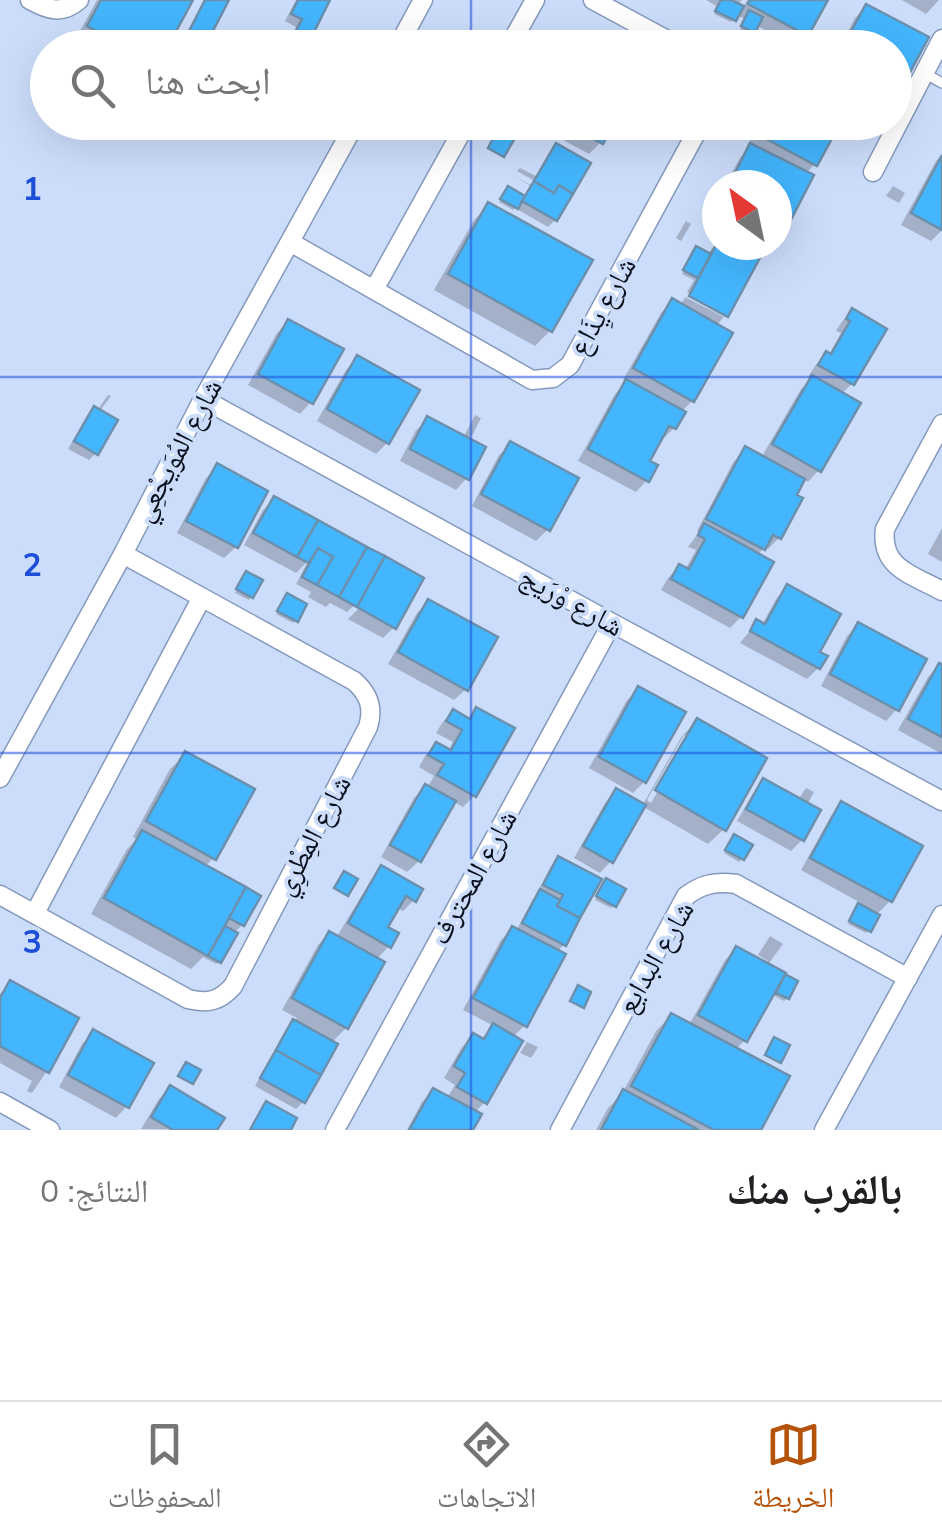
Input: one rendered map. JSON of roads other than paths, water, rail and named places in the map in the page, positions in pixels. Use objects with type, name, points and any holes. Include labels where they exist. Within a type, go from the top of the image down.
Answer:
[{"type":"street","points":[[30,0],[56,10],[78,0]]},
{"type":"street","points":[[407,30],[423,0]]},
{"type":"street","points":[[518,30],[535,0]]},
{"type":"street","points":[[593,0],[649,30]]},
{"type":"street","points":[[912,96],[942,40]]},
{"type":"street","name":"شارع المُوَيجْعِي","points":[[0,778],[346,140]]},
{"type":"street","points":[[375,288],[457,140]]},
{"type":"street","name":"شارع يِذَاع","points":[[290,242],[532,380],[553,378],[570,365],[692,140]]},
{"type":"street","points":[[873,172],[889,140]]},
{"type":"street","name":"شارع وْرَيج","points":[[204,399],[942,801]]},
{"type":"street","points":[[942,424],[885,529],[884,540],[886,552],[901,570],[942,590]]},
{"type":"street","name":"شارع المِطْرِي","points":[[0,895],[188,1000],[214,1002],[233,986],[368,727],[371,707],[354,681],[123,554]]},
{"type":"street","points":[[35,914],[201,599]]},
{"type":"street","name":"شارع المحترف","points":[[335,1130],[612,624]]},
{"type":"street","name":"شارع البدايع","points":[[560,1130],[686,896],[696,888],[723,882],[736,884],[908,978]]},
{"type":"street","points":[[824,1130],[942,915]]},
{"type":"street","points":[[0,1102],[50,1130]]},
{"type":"lane","points":[[924,73],[942,82]]}]
